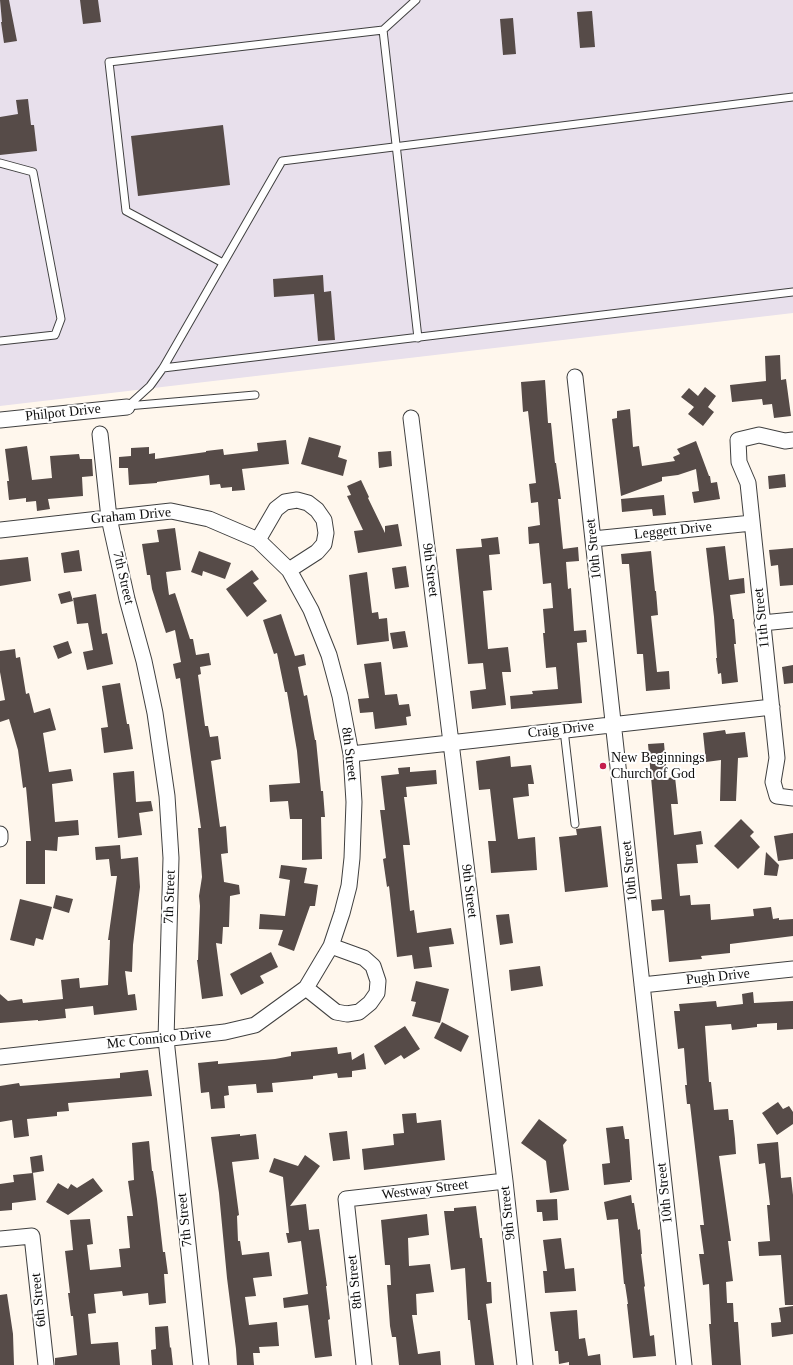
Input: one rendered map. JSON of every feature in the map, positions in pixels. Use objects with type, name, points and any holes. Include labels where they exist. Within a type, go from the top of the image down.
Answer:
[{"type":"street","name":"10th Street","points":[[575,377],[684,1365]]},
{"type":"street","name":"Philpot Drive","points":[[0,420],[127,406]]},
{"type":"street","name":"9th Street","points":[[411,418],[505,1181],[525,1365]]},
{"type":"street","name":"7th Street","points":[[100,434],[109,518],[127,599],[144,661],[155,713],[167,796],[171,858],[166,1039],[201,1365]]},
{"type":"street","name":"11th Street","points":[[793,440],[785,441],[759,435],[738,440],[739,462],[748,483],[772,707],[777,758],[773,782],[777,796],[793,798]]},
{"type":"street","points":[[258,540],[276,509],[285,502],[297,500],[308,503],[317,510],[324,520],[326,533],[324,544],[317,552],[289,570]]},
{"type":"street","name":"Graham Drive","points":[[0,530],[171,511],[209,519],[258,540]]},
{"type":"street","name":"Leggett Drive","points":[[593,539],[752,523]]},
{"type":"street","name":"8th Street","points":[[258,540],[289,570],[311,610],[329,655],[340,696],[350,754],[354,802],[349,886],[331,946],[306,988]]},
{"type":"street","points":[[762,623],[793,620]]},
{"type":"street","name":"Craig Drive","points":[[350,754],[772,707]]},
{"type":"street","points":[[0,834],[0,839]]},
{"type":"street","points":[[306,988],[336,1012],[347,1014],[360,1012],[370,1004],[377,993],[378,980],[373,966],[364,958],[331,946]]},
{"type":"street","name":"Pugh Drive","points":[[642,985],[793,969]]},
{"type":"street","name":"Mc Connico Drive","points":[[0,1057],[225,1032],[255,1025],[306,988]]},
{"type":"street","name":"Westway Street","points":[[346,1200],[505,1181]]},
{"type":"street","name":"8th Street","points":[[346,1200],[364,1365]]},
{"type":"street","name":"6th Street","points":[[0,1239],[32,1236],[46,1365]]},
{"type":"lane","points":[[223,263],[126,211],[110,62],[383,30],[416,0]]},
{"type":"lane","points":[[383,30],[418,338]]},
{"type":"lane","points":[[127,406],[150,386],[163,368],[282,161],[793,97]]},
{"type":"lane","points":[[0,163],[33,172],[61,319],[55,334],[0,341]]},
{"type":"lane","points":[[163,368],[793,292]]},
{"type":"lane","points":[[127,406],[255,395]]},
{"type":"lane","points":[[564,730],[575,824]]},
{"type":"shaded area","points":[[0,0],[793,0],[793,313],[0,406]]},
{"type":"building","points":[[0,0],[9,0],[17,41],[4,43]]},
{"type":"building","points":[[80,0],[98,0],[101,22],[83,24]]},
{"type":"building","points":[[592,11],[595,47],[580,48],[577,12]]},
{"type":"building","points":[[513,18],[516,54],[503,55],[500,19]]},
{"type":"building","points":[[28,99],[31,125],[34,125],[37,151],[0,155],[0,117],[18,114],[16,100]]},
{"type":"building","points":[[223,125],[230,185],[138,196],[131,136]]},
{"type":"building","points":[[323,275],[324,292],[331,291],[335,340],[318,341],[314,294],[274,297],[273,279]]},
{"type":"building","points":[[780,355],[781,380],[786,379],[791,416],[774,418],[772,404],[763,405],[762,399],[732,402],[730,385],[766,381],[765,356]]},
{"type":"building","points":[[545,380],[548,423],[551,423],[555,463],[561,499],[558,499],[563,549],[578,547],[579,561],[566,562],[568,589],[571,588],[574,631],[586,630],[587,642],[577,643],[582,703],[511,709],[510,696],[533,694],[532,691],[558,689],[556,667],[546,668],[543,633],[545,633],[543,609],[553,608],[551,583],[543,584],[539,543],[529,544],[528,527],[540,525],[538,502],[531,503],[529,484],[536,483],[528,411],[523,412],[521,382]]},
{"type":"building","points":[[705,387],[716,396],[708,407],[714,412],[703,426],[688,414],[694,407],[681,397],[689,388],[698,396]]},
{"type":"building","points":[[630,409],[633,447],[639,446],[642,466],[675,461],[673,457],[680,454],[677,449],[696,441],[710,476],[711,483],[717,482],[720,499],[694,503],[692,492],[699,491],[696,469],[678,475],[662,477],[662,481],[621,496],[612,419],[617,418],[617,411]]},
{"type":"building","points":[[309,437],[341,446],[338,457],[347,460],[343,476],[301,464]]},
{"type":"building","points":[[286,440],[289,464],[242,469],[245,490],[232,491],[232,487],[221,488],[220,484],[210,485],[209,475],[157,483],[129,485],[128,468],[119,468],[119,457],[131,456],[131,448],[149,447],[149,454],[155,453],[155,459],[223,449],[224,455],[258,451],[257,443]]},
{"type":"building","points":[[27,446],[32,480],[52,478],[50,456],[79,454],[80,459],[92,459],[93,476],[82,477],[83,496],[48,499],[50,509],[37,511],[36,501],[26,502],[26,498],[9,500],[7,481],[9,481],[5,449]]},
{"type":"building","points":[[391,451],[392,466],[379,468],[378,452]]},
{"type":"building","points":[[785,474],[786,487],[769,489],[768,476]]},
{"type":"building","points":[[361,480],[385,533],[385,526],[398,524],[402,546],[358,553],[354,531],[363,530],[347,496],[351,495],[347,486]]},
{"type":"building","points":[[664,495],[666,515],[653,516],[652,509],[622,512],[621,499]]},
{"type":"building","points":[[175,528],[181,570],[166,572],[169,595],[175,593],[190,639],[193,639],[196,655],[209,653],[211,665],[200,667],[201,674],[198,675],[205,726],[208,726],[210,737],[218,736],[221,759],[211,761],[220,827],[226,826],[228,853],[221,854],[224,882],[239,885],[240,894],[230,896],[229,927],[223,927],[222,944],[216,943],[223,996],[202,999],[197,960],[200,906],[199,896],[202,877],[198,828],[201,828],[180,678],[176,679],[173,664],[181,662],[175,630],[166,633],[152,589],[150,575],[147,575],[142,544],[159,542],[157,530]]},
{"type":"building","points":[[498,537],[500,554],[489,555],[492,590],[483,591],[488,649],[508,647],[511,672],[502,672],[506,705],[472,709],[470,691],[486,689],[483,663],[468,664],[456,549],[482,547],[481,539]]},
{"type":"building","points":[[725,546],[729,580],[744,578],[745,593],[730,595],[734,619],[736,644],[734,644],[738,682],[722,684],[721,673],[718,674],[716,658],[714,617],[706,548]]},
{"type":"building","points":[[793,548],[793,585],[780,586],[778,565],[771,566],[769,550]]},
{"type":"building","points":[[79,550],[82,571],[64,573],[61,553]]},
{"type":"building","points":[[199,551],[231,563],[225,579],[203,571],[202,576],[191,572]]},
{"type":"building","points":[[651,551],[658,615],[651,616],[657,672],[669,671],[670,689],[646,691],[643,654],[637,654],[629,564],[622,564],[621,554]]},
{"type":"building","points":[[28,557],[31,581],[0,586],[0,560]]},
{"type":"building","points":[[406,566],[409,587],[395,589],[392,568]]},
{"type":"building","points":[[252,570],[259,579],[253,583],[267,601],[247,617],[226,589]]},
{"type":"building","points":[[367,572],[372,613],[378,612],[379,619],[387,618],[389,641],[357,645],[349,575]]},
{"type":"building","points":[[70,591],[73,601],[61,604],[58,594]]},
{"type":"building","points":[[96,594],[102,634],[107,633],[113,664],[87,670],[83,652],[93,650],[88,623],[77,624],[73,598]]},
{"type":"building","points":[[281,614],[295,656],[304,654],[306,665],[298,667],[304,696],[307,695],[316,740],[321,791],[323,791],[325,817],[321,817],[322,859],[302,860],[302,819],[290,819],[288,801],[270,802],[269,785],[300,783],[297,751],[287,692],[285,692],[277,653],[274,654],[263,620]]},
{"type":"building","points":[[405,631],[408,647],[393,649],[390,633]]},
{"type":"building","points":[[68,641],[72,653],[58,659],[53,646]]},
{"type":"building","points":[[15,649],[16,658],[20,657],[26,694],[29,693],[34,713],[50,708],[56,730],[43,733],[49,772],[71,769],[73,781],[52,784],[55,822],[78,820],[79,835],[58,837],[57,851],[45,850],[45,884],[26,884],[26,841],[31,841],[26,787],[23,788],[18,750],[9,719],[0,722],[0,701],[5,700],[0,672],[0,651]]},
{"type":"building","points":[[381,662],[385,695],[397,694],[399,705],[409,704],[411,716],[406,717],[407,725],[375,729],[373,712],[360,713],[358,699],[369,698],[364,664]]},
{"type":"building","points":[[793,665],[793,683],[784,684],[782,667]]},
{"type":"building","points":[[120,683],[133,749],[104,753],[101,728],[108,727],[102,686]]},
{"type":"building","points":[[725,730],[726,734],[745,732],[748,757],[738,758],[736,801],[720,801],[721,760],[706,762],[703,733]]},
{"type":"building","points":[[664,743],[667,778],[675,777],[678,804],[671,804],[674,835],[701,831],[703,844],[696,845],[698,863],[677,864],[680,896],[690,895],[691,905],[710,904],[711,920],[754,916],[753,909],[771,907],[773,919],[793,919],[793,936],[730,944],[730,953],[701,956],[702,959],[669,962],[664,910],[652,911],[651,900],[662,899],[648,744]]},
{"type":"building","points":[[510,756],[511,767],[531,765],[534,784],[528,784],[529,796],[513,798],[518,839],[535,837],[537,870],[491,873],[488,841],[496,841],[490,789],[479,790],[476,761]]},
{"type":"building","points":[[410,767],[410,772],[436,770],[437,784],[406,787],[407,797],[404,797],[410,845],[403,845],[410,911],[414,910],[417,933],[451,928],[454,944],[429,947],[432,967],[414,969],[412,955],[397,957],[389,886],[387,887],[383,859],[386,858],[380,810],[385,810],[381,776],[399,774],[398,768]]},
{"type":"building","points":[[134,771],[136,802],[151,801],[153,811],[139,813],[142,835],[118,838],[113,773]]},
{"type":"building","points":[[741,819],[754,832],[750,836],[760,847],[738,869],[714,846]]},
{"type":"building","points":[[601,826],[608,887],[565,892],[559,837],[577,835],[576,829]]},
{"type":"building","points":[[793,833],[793,859],[778,861],[774,836]]},
{"type":"building","points":[[120,845],[121,859],[138,857],[140,887],[133,945],[132,972],[125,971],[128,995],[135,994],[137,1010],[94,1015],[93,1006],[65,1009],[66,1018],[0,1023],[0,994],[8,1001],[22,999],[23,1003],[63,999],[61,980],[79,978],[80,988],[108,985],[110,940],[108,940],[117,876],[111,876],[109,859],[96,860],[95,847]]},
{"type":"building","points":[[766,852],[779,865],[777,876],[764,875]]},
{"type":"building","points":[[281,865],[307,868],[304,883],[318,885],[315,906],[310,906],[294,951],[278,945],[283,930],[259,929],[260,914],[285,916],[290,880],[279,878]]},
{"type":"building","points":[[56,895],[73,899],[69,913],[53,908]]},
{"type":"building","points":[[20,899],[52,907],[43,940],[36,938],[34,946],[10,940]]},
{"type":"building","points":[[509,914],[513,943],[500,945],[496,915]]},
{"type":"building","points":[[271,952],[278,967],[260,976],[264,983],[241,995],[230,974]]},
{"type":"building","points":[[540,966],[543,986],[511,991],[509,970]]},
{"type":"building","points":[[416,981],[449,989],[440,1023],[412,1016],[416,1002],[411,1001]]},
{"type":"building","points":[[753,992],[754,1003],[793,1001],[793,1029],[777,1030],[777,1023],[757,1024],[757,1027],[732,1030],[731,1024],[705,1026],[709,1082],[711,1082],[714,1110],[728,1109],[729,1120],[733,1120],[736,1154],[719,1156],[731,1241],[728,1241],[733,1281],[726,1282],[727,1303],[733,1303],[734,1322],[738,1322],[741,1365],[712,1365],[709,1324],[711,1324],[709,1284],[703,1285],[699,1254],[704,1254],[700,1225],[704,1225],[690,1104],[687,1104],[684,1048],[678,1049],[674,1011],[680,1011],[679,1004],[716,1001],[717,1007],[743,1004],[742,994]]},
{"type":"building","points":[[442,1022],[469,1036],[461,1052],[434,1038]]},
{"type":"building","points":[[405,1026],[420,1049],[404,1059],[401,1055],[385,1065],[374,1046]]},
{"type":"building","points":[[337,1047],[338,1054],[351,1052],[352,1060],[364,1053],[366,1069],[352,1071],[352,1077],[338,1078],[337,1073],[313,1076],[313,1079],[272,1083],[273,1092],[257,1093],[256,1084],[228,1086],[229,1095],[224,1096],[225,1108],[211,1109],[209,1092],[201,1093],[198,1063],[218,1061],[218,1064],[275,1059],[291,1056],[291,1052]]},
{"type":"building","points":[[148,1070],[152,1096],[68,1103],[69,1111],[57,1112],[57,1116],[27,1119],[29,1136],[14,1138],[12,1120],[0,1122],[0,1086],[19,1083],[20,1086],[120,1078],[120,1073]]},
{"type":"building","points":[[778,1102],[783,1109],[789,1106],[793,1112],[793,1124],[777,1135],[762,1113]]},
{"type":"building","points":[[416,1113],[417,1123],[441,1120],[445,1160],[364,1170],[362,1149],[394,1145],[393,1134],[404,1133],[402,1114]]},
{"type":"building","points":[[539,1119],[567,1140],[563,1145],[569,1190],[550,1193],[546,1161],[521,1143]]},
{"type":"building","points":[[623,1126],[625,1139],[629,1139],[632,1180],[630,1180],[630,1182],[604,1185],[602,1164],[610,1163],[606,1128]]},
{"type":"building","points":[[347,1131],[350,1159],[333,1161],[329,1133]]},
{"type":"building","points":[[240,1134],[240,1136],[256,1134],[259,1159],[232,1162],[239,1215],[237,1216],[238,1241],[240,1241],[242,1255],[269,1252],[272,1276],[253,1278],[256,1296],[245,1297],[249,1325],[277,1322],[279,1346],[259,1347],[260,1353],[253,1353],[254,1365],[237,1365],[219,1193],[211,1137]]},
{"type":"building","points":[[149,1141],[163,1252],[165,1252],[168,1274],[164,1274],[166,1303],[149,1305],[148,1293],[123,1296],[122,1291],[94,1294],[96,1313],[88,1314],[91,1344],[118,1342],[120,1365],[55,1365],[55,1358],[77,1355],[73,1316],[71,1316],[68,1293],[70,1293],[65,1251],[73,1250],[70,1220],[90,1219],[93,1244],[87,1245],[90,1270],[121,1267],[119,1249],[130,1248],[127,1216],[133,1216],[128,1181],[134,1180],[132,1143]]},
{"type":"building","points":[[778,1142],[781,1178],[791,1177],[793,1195],[793,1305],[785,1305],[781,1255],[759,1256],[758,1242],[770,1241],[767,1205],[770,1205],[765,1163],[759,1164],[757,1144]]},
{"type":"building","points":[[42,1155],[44,1171],[32,1173],[30,1157]]},
{"type":"building","points":[[305,1155],[320,1166],[290,1206],[306,1204],[309,1230],[319,1229],[327,1286],[330,1319],[328,1320],[332,1356],[315,1358],[308,1305],[284,1308],[283,1298],[308,1294],[301,1241],[288,1243],[286,1233],[289,1233],[283,1177],[269,1172],[274,1158],[298,1166]]},
{"type":"building","points":[[33,1173],[36,1200],[12,1203],[12,1210],[0,1211],[0,1184],[14,1182],[13,1175]]},
{"type":"building","points":[[93,1178],[103,1191],[68,1215],[46,1202],[58,1183],[68,1189],[71,1184],[77,1188]]},
{"type":"building","points":[[631,1195],[632,1203],[634,1203],[638,1230],[640,1229],[644,1287],[650,1336],[654,1335],[656,1356],[633,1358],[618,1219],[607,1220],[604,1202]]},
{"type":"building","points":[[557,1199],[558,1220],[543,1221],[542,1212],[537,1212],[536,1200]]},
{"type":"building","points":[[476,1206],[480,1238],[482,1238],[487,1282],[491,1282],[492,1303],[486,1304],[494,1365],[475,1365],[470,1320],[468,1320],[465,1268],[451,1270],[444,1211],[454,1211],[454,1208]]},
{"type":"building","points":[[427,1214],[429,1235],[408,1238],[409,1266],[430,1264],[434,1292],[416,1294],[417,1315],[412,1315],[418,1354],[440,1351],[441,1365],[399,1365],[396,1337],[392,1337],[390,1326],[387,1285],[391,1285],[390,1265],[385,1265],[381,1220]]},
{"type":"building","points":[[561,1238],[565,1269],[574,1268],[576,1291],[545,1293],[543,1271],[547,1271],[543,1240]]},
{"type":"building","points":[[7,1294],[13,1334],[14,1365],[0,1365],[0,1295]]},
{"type":"building","points":[[793,1306],[793,1334],[772,1337],[771,1323],[781,1322],[779,1308]]},
{"type":"building","points":[[577,1310],[579,1339],[585,1338],[588,1356],[600,1354],[601,1365],[569,1365],[569,1362],[559,1364],[558,1351],[555,1351],[550,1312]]},
{"type":"building","points":[[168,1326],[173,1365],[152,1365],[151,1350],[156,1349],[155,1327]]},
{"type":"place","name":"New Beginnings Church of God","points":[[603,766]]}]
